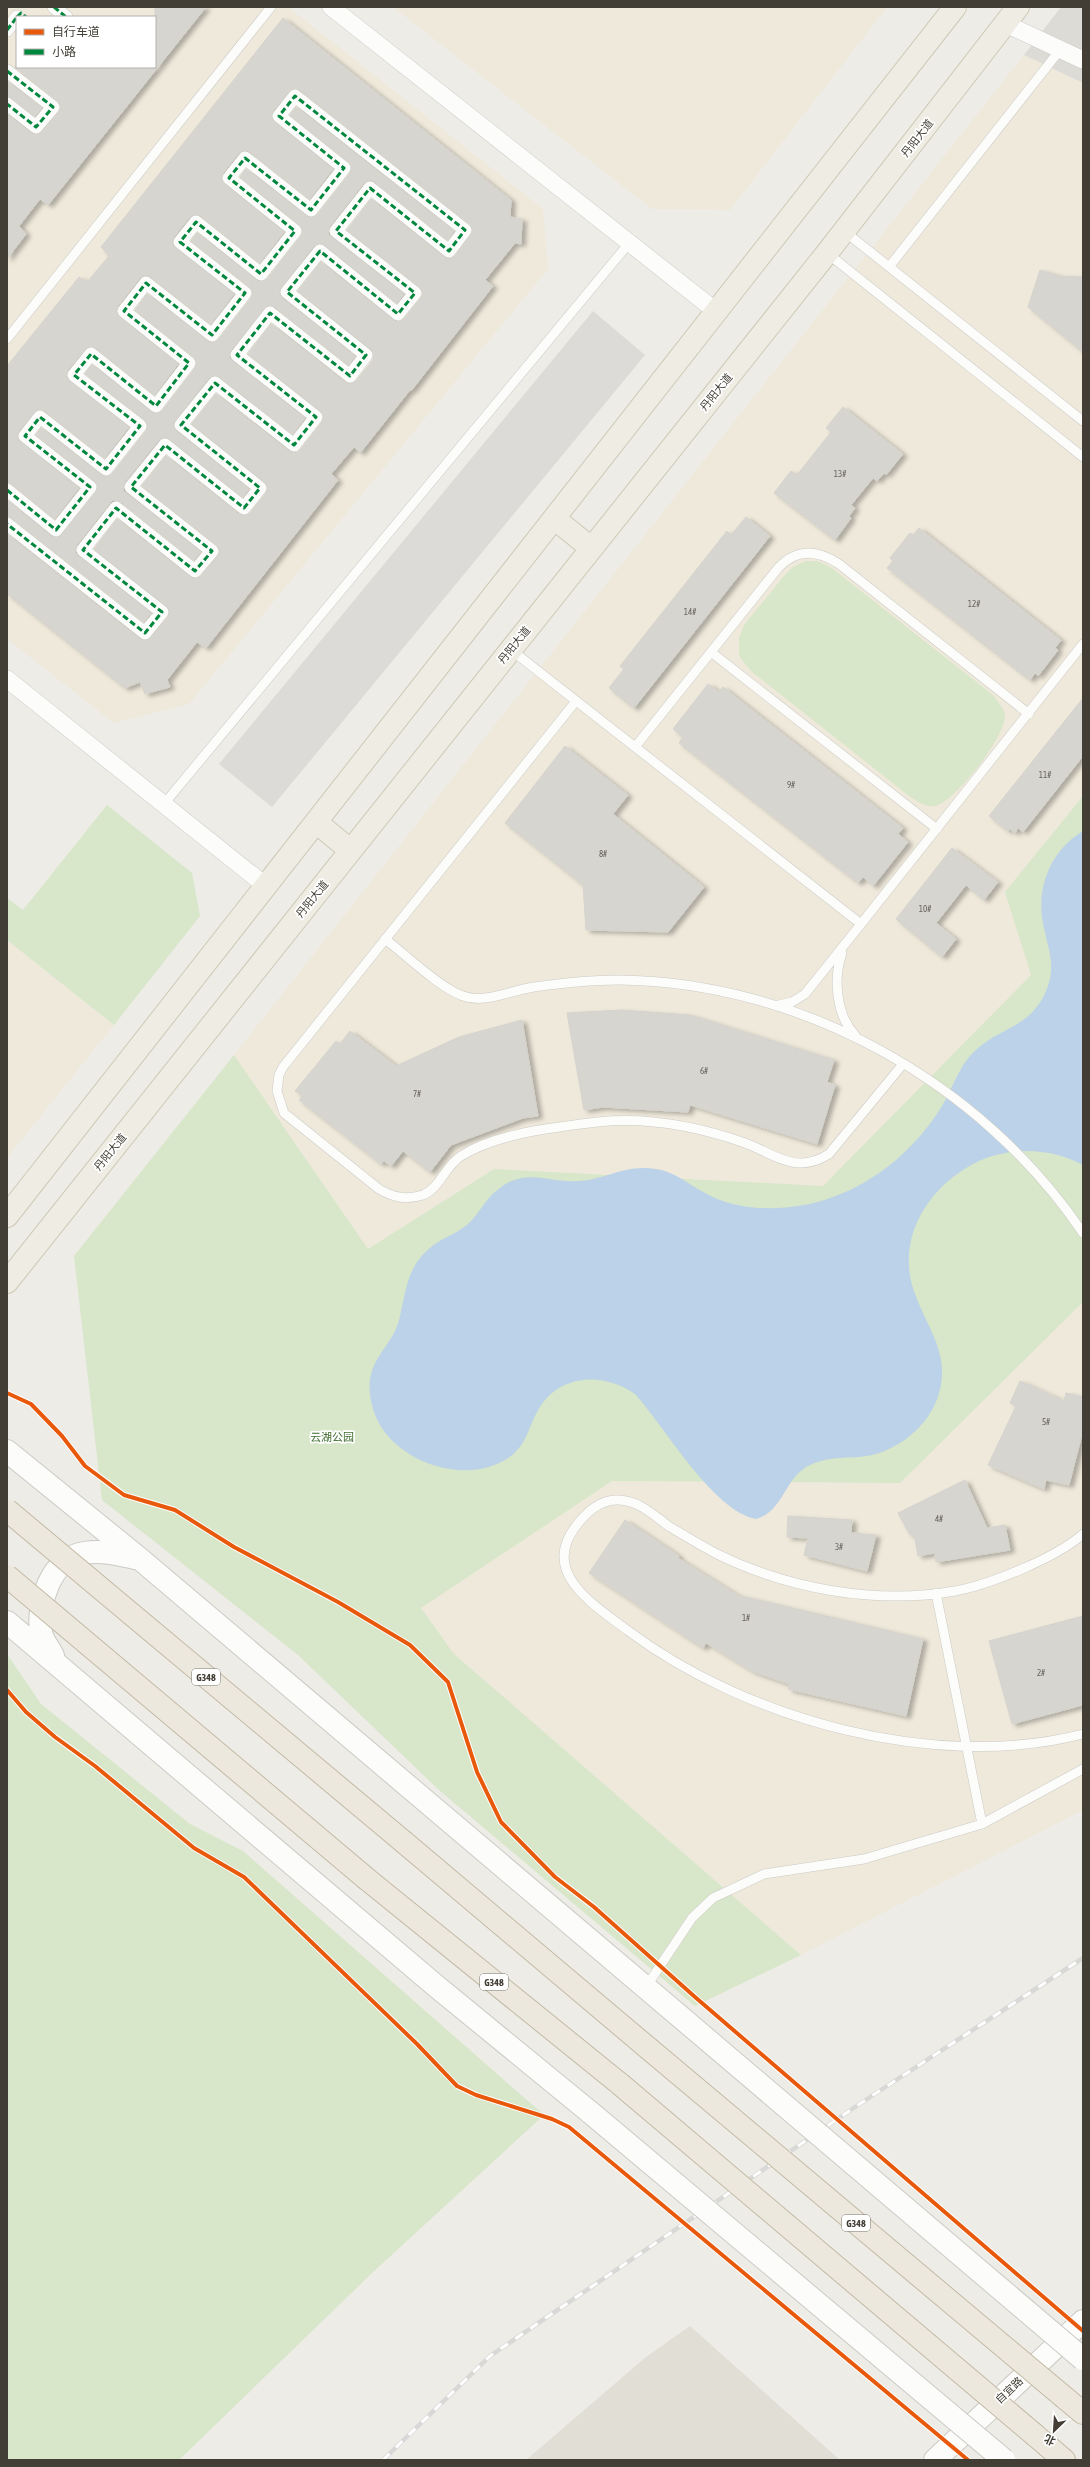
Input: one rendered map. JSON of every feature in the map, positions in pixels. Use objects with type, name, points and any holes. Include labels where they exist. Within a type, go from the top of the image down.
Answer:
[{"type":"highway","name":"G348","points":[[7,1510],[1083,2413]]},
{"type":"highway","name":"G348","points":[[7,1576],[368,1880],[620,2084],[1064,2460]]},
{"type":"main road","points":[[7,1216],[955,7]]},
{"type":"main road","name":"丹阳大道","points":[[7,1282],[827,253],[1018,7]]},
{"type":"main road","points":[[555,518],[592,548]]},
{"type":"main road","points":[[316,822],[350,850]]},
{"type":"street","points":[[54,7],[65,16]]},
{"type":"street","points":[[331,7],[717,312]]},
{"type":"street","points":[[7,30],[16,18]]},
{"type":"street","points":[[1006,24],[1060,50],[1082,58]]},
{"type":"street","points":[[7,71],[53,106],[36,127],[7,104]]},
{"type":"street","points":[[7,490],[56,530],[90,487],[25,436],[36,421],[40,417],[106,469],[140,426],[74,375],[91,354],[156,406],[190,363],[124,311],[146,283],[212,335],[245,293],[180,242],[196,222],[261,274],[295,231],[228,178],[245,158],[311,210],[344,168],[279,116],[295,96],[465,230],[449,251],[370,188],[336,231],[415,293],[398,314],[320,251],[287,292],[366,355],[354,371],[350,376],[270,313],[237,355],[316,418],[294,445],[215,382],[181,426],[260,488],[244,508],[165,446],[131,487],[212,550],[196,571],[116,508],[83,550],[162,612],[145,633],[7,524]]},
{"type":"street","points":[[7,679],[266,886]]},
{"type":"street","points":[[7,1442],[14,1457],[140,1559],[1083,2359]]},
{"type":"street","points":[[58,1665],[41,1633],[41,1612],[45,1590],[54,1574],[63,1563],[82,1553],[107,1551],[140,1559]]},
{"type":"street","points":[[7,1622],[436,1986],[591,2113],[1004,2460]]},
{"type":"street","name":"自宜路","points":[[935,2460],[1083,2320]]},
{"type":"lane","points":[[7,339],[271,7]]},
{"type":"lane","points":[[889,267],[1060,50]]},
{"type":"lane","points":[[844,231],[1083,421]]},
{"type":"lane","points":[[164,804],[630,242]]},
{"type":"lane","points":[[827,253],[1083,457]]},
{"type":"lane","points":[[635,747],[784,562],[798,554],[814,553],[823,555],[839,564],[1029,714]]},
{"type":"lane","points":[[778,1005],[792,1002],[805,994],[844,947],[1083,644]]},
{"type":"lane","points":[[510,649],[862,924]]},
{"type":"lane","points":[[711,652],[937,829]]},
{"type":"lane","points":[[576,700],[283,1067],[278,1075],[277,1091],[281,1107],[291,1120],[379,1189],[398,1198],[425,1194],[453,1162],[472,1150],[549,1127],[602,1122],[652,1123],[702,1130],[752,1145],[792,1162],[813,1162],[829,1154],[903,1064]]},
{"type":"lane","points":[[386,939],[452,991],[476,999],[534,987],[618,980],[705,988],[778,1005],[830,1025],[903,1064],[935,1085],[980,1120],[1015,1151],[1031,1168],[1083,1233]]},
{"type":"lane","points":[[844,947],[838,970],[839,1004],[841,1015],[847,1027],[860,1040]]},
{"type":"lane","points":[[1083,1534],[1052,1554],[1003,1577],[954,1591],[936,1593],[856,1593],[788,1581],[764,1574],[717,1554],[691,1540],[643,1506],[634,1502],[618,1500],[604,1502],[591,1510],[570,1532],[564,1548],[564,1566],[571,1582],[599,1608],[664,1655],[714,1684],[767,1706],[838,1728],[920,1742],[966,1745],[1029,1743],[1083,1734]]},
{"type":"lane","points":[[936,1593],[982,1824]]},
{"type":"lane","points":[[646,1987],[692,1918],[713,1898],[764,1874],[864,1859],[982,1824],[1083,1769]]},
{"type":"shaded area","points":[[7,7],[288,7],[543,209],[548,269],[189,704],[114,723],[7,639]]},
{"type":"shaded area","points":[[393,7],[887,7],[730,210],[652,209]]},
{"type":"shaded area","points":[[1061,7],[1083,7],[1083,83],[1024,55]]},
{"type":"shaded area","points":[[1024,55],[1083,83],[1083,796],[1006,892],[1032,975],[823,1186],[494,1169],[368,1249],[234,1055]]},
{"type":"shaded area","points":[[593,311],[645,355],[272,807],[219,764]]},
{"type":"shaded area","points":[[7,940],[114,1025],[7,1158]]},
{"type":"shaded area","points":[[1083,1302],[1083,1810],[801,1955],[454,1654],[421,1608],[612,1481],[900,1483]]},
{"type":"shaded area","points":[[690,2326],[840,2460],[526,2460],[646,2357]]},
{"type":"green space","points":[[806,561],[818,561],[833,569],[993,695],[1005,713],[1003,726],[988,753],[966,781],[944,802],[935,806],[928,806],[909,796],[751,671],[739,656],[739,638],[744,625],[784,576],[793,567]]},
{"type":"green space","name":"云湖公园","points":[[1083,796],[1083,1302],[900,1483],[612,1481],[421,1608],[454,1654],[801,1955],[695,2006],[439,1790],[298,1655],[102,1500],[74,1256],[234,1055],[368,1249],[494,1169],[823,1186],[1031,975],[1005,892]]},
{"type":"green space","points":[[107,805],[192,873],[200,916],[114,1025],[7,940],[7,898],[23,910]]},
{"type":"green space","points":[[7,1654],[41,1704],[190,1824],[243,1851],[544,2115],[372,2273],[179,2460],[7,2460]]},
{"type":"water","points":[[1083,831],[1083,1165],[1071,1159],[1045,1152],[1018,1151],[992,1156],[961,1171],[946,1183],[932,1198],[921,1214],[913,1232],[909,1251],[909,1271],[914,1291],[941,1357],[942,1371],[941,1386],[936,1402],[931,1413],[915,1432],[905,1440],[883,1452],[859,1457],[827,1459],[808,1466],[794,1479],[772,1510],[756,1519],[740,1513],[723,1501],[691,1466],[635,1394],[611,1382],[584,1380],[572,1382],[560,1388],[549,1396],[540,1407],[525,1439],[517,1451],[493,1466],[473,1470],[452,1469],[431,1464],[412,1455],[395,1443],[381,1427],[373,1409],[370,1392],[370,1379],[373,1367],[396,1329],[410,1275],[420,1258],[428,1250],[438,1242],[465,1227],[496,1191],[507,1183],[527,1177],[578,1181],[598,1178],[625,1170],[645,1168],[656,1169],[670,1173],[707,1194],[721,1200],[736,1205],[769,1208],[803,1205],[833,1197],[866,1182],[895,1161],[921,1135],[932,1121],[946,1100],[965,1062],[970,1056],[980,1046],[1023,1020],[1033,1012],[1041,1001],[1048,986],[1051,970],[1050,954],[1041,909],[1044,883],[1054,859],[1062,848]]},
{"type":"building","points":[[155,7],[206,7],[48,205],[40,199],[19,226],[26,234],[7,259],[7,114],[31,133],[38,135],[61,108],[58,101],[16,68],[156,68]]},
{"type":"building","points":[[283,18],[511,200],[510,217],[522,219],[521,244],[515,243],[485,280],[493,286],[411,391],[410,390],[360,453],[354,447],[331,474],[338,480],[206,648],[197,642],[167,680],[170,687],[145,694],[140,682],[125,688],[7,594],[7,534],[140,639],[148,640],[168,617],[169,609],[94,549],[117,519],[193,579],[201,576],[220,552],[217,545],[142,486],[166,456],[243,516],[250,513],[266,493],[267,485],[192,424],[216,394],[289,451],[297,453],[300,450],[322,422],[324,414],[248,354],[271,324],[349,384],[356,381],[373,360],[373,352],[298,291],[321,262],[396,322],[404,319],[421,298],[423,294],[420,287],[347,230],[371,199],[447,259],[455,256],[473,231],[470,224],[300,90],[292,89],[273,111],[272,119],[333,169],[310,199],[250,152],[246,150],[239,153],[223,173],[222,181],[284,232],[260,263],[201,216],[197,214],[190,217],[174,237],[173,245],[234,294],[211,324],[151,277],[147,275],[140,278],[118,306],[117,314],[178,364],[155,395],[96,348],[88,347],[68,370],[67,378],[129,427],[105,458],[45,411],[37,410],[19,431],[18,439],[79,488],[55,519],[12,484],[7,482],[7,366],[79,277],[87,282],[109,256],[101,247]]},
{"type":"building","points":[[7,81],[42,108],[35,116],[7,96]]},
{"type":"building","points":[[296,107],[454,231],[448,240],[375,182],[371,180],[364,183],[330,226],[328,234],[404,294],[397,303],[321,243],[314,246],[279,291],[282,298],[355,356],[349,365],[275,307],[267,306],[231,350],[229,358],[305,418],[293,434],[216,375],[209,378],[173,424],[176,431],[249,489],[243,497],[166,437],[159,440],[125,482],[123,490],[126,493],[201,552],[194,560],[121,502],[113,500],[110,503],[77,545],[75,553],[151,613],[144,622],[12,518],[7,516],[7,500],[51,536],[59,537],[96,492],[98,484],[36,435],[41,428],[105,477],[112,474],[146,431],[148,423],[145,420],[85,374],[92,365],[155,414],[162,411],[195,368],[197,360],[194,357],[135,310],[147,294],[211,343],[218,340],[251,298],[253,290],[250,287],[191,241],[197,233],[260,282],[267,279],[301,236],[303,232],[300,225],[240,177],[246,169],[310,218],[317,215],[350,173],[352,165],[349,162],[290,115]]},
{"type":"building","points":[[1040,270],[1060,276],[1083,277],[1083,352],[1028,307]]},
{"type":"building","points":[[843,407],[903,454],[886,475],[884,473],[877,481],[873,478],[851,505],[855,508],[849,516],[851,518],[835,540],[774,493],[791,471],[797,475],[831,432],[826,428]]},
{"type":"building","points":[[746,517],[770,536],[634,708],[609,688],[624,669],[620,666],[727,531],[731,535]]},
{"type":"building","points":[[919,528],[1061,640],[1055,648],[1058,650],[1038,676],[1035,673],[1030,680],[887,568],[893,561],[890,558],[910,533],[913,535]]},
{"type":"building","points":[[708,684],[719,692],[723,687],[903,828],[898,834],[908,842],[873,886],[863,877],[858,883],[679,743],[683,737],[673,729]]},
{"type":"building","points":[[1083,698],[1083,756],[1023,832],[1018,828],[1015,833],[1010,829],[1008,831],[989,816]]},
{"type":"building","points":[[565,746],[628,795],[613,814],[704,887],[668,932],[586,930],[583,885],[505,823]]},
{"type":"building","points":[[952,848],[998,882],[984,900],[966,885],[936,923],[956,939],[942,957],[896,919]]},
{"type":"building","points":[[622,1010],[690,1015],[834,1060],[827,1082],[835,1085],[817,1144],[690,1105],[688,1112],[603,1107],[584,1110],[567,1013]]},
{"type":"building","points":[[522,1020],[538,1116],[523,1118],[451,1145],[430,1172],[403,1151],[391,1166],[384,1161],[381,1164],[299,1100],[303,1096],[295,1091],[336,1041],[340,1044],[350,1031],[396,1066],[459,1037]]},
{"type":"building","points":[[1020,1381],[1064,1401],[1066,1393],[1083,1397],[1083,1430],[1069,1485],[1046,1480],[1044,1489],[988,1465],[1016,1406],[1010,1403]]},
{"type":"building","points":[[965,1480],[987,1528],[1005,1525],[1010,1550],[936,1562],[935,1553],[918,1556],[914,1533],[910,1535],[898,1513]]},
{"type":"building","points":[[788,1516],[852,1520],[851,1533],[876,1535],[867,1571],[804,1555],[808,1538],[787,1537]]},
{"type":"building","points":[[625,1520],[679,1556],[678,1558],[737,1595],[923,1639],[906,1716],[788,1689],[789,1684],[752,1671],[706,1643],[703,1648],[589,1573]]},
{"type":"building","points":[[1083,1616],[1083,1705],[1012,1724],[989,1641]]},
{"type":"railway","points":[[383,2460],[490,2356],[858,2105],[1083,1958]]},
{"type":"marked path","points":[[54,7],[65,16]]},
{"type":"marked path","points":[[18,16],[21,13],[25,16]]},
{"type":"marked path","points":[[7,30],[16,18]]},
{"type":"marked path","points":[[7,71],[53,107],[36,127],[7,104]]},
{"type":"marked path","points":[[7,490],[56,530],[90,487],[25,436],[40,417],[106,469],[140,426],[74,375],[91,354],[156,406],[189,363],[124,311],[146,283],[212,335],[245,293],[180,242],[196,222],[261,274],[295,231],[229,178],[245,158],[311,210],[344,168],[279,116],[295,96],[465,230],[449,251],[370,188],[336,231],[415,293],[398,314],[320,251],[287,292],[366,355],[350,376],[270,313],[237,355],[316,417],[294,445],[215,383],[181,425],[260,488],[244,508],[165,445],[131,487],[212,551],[195,571],[116,508],[83,550],[162,612],[145,633],[7,524]]},
{"type":"cycle path","points":[[7,1393],[31,1404],[62,1436],[85,1466],[124,1495],[175,1510],[234,1547],[338,1602],[410,1645],[448,1682],[477,1772],[501,1822],[555,1877],[594,1907],[695,1997],[1083,2331]]},
{"type":"cycle path","points":[[7,1690],[26,1712],[55,1737],[95,1766],[194,1848],[244,1877],[417,2044],[457,2086],[476,2095],[552,2119],[569,2127],[968,2460]]}]
